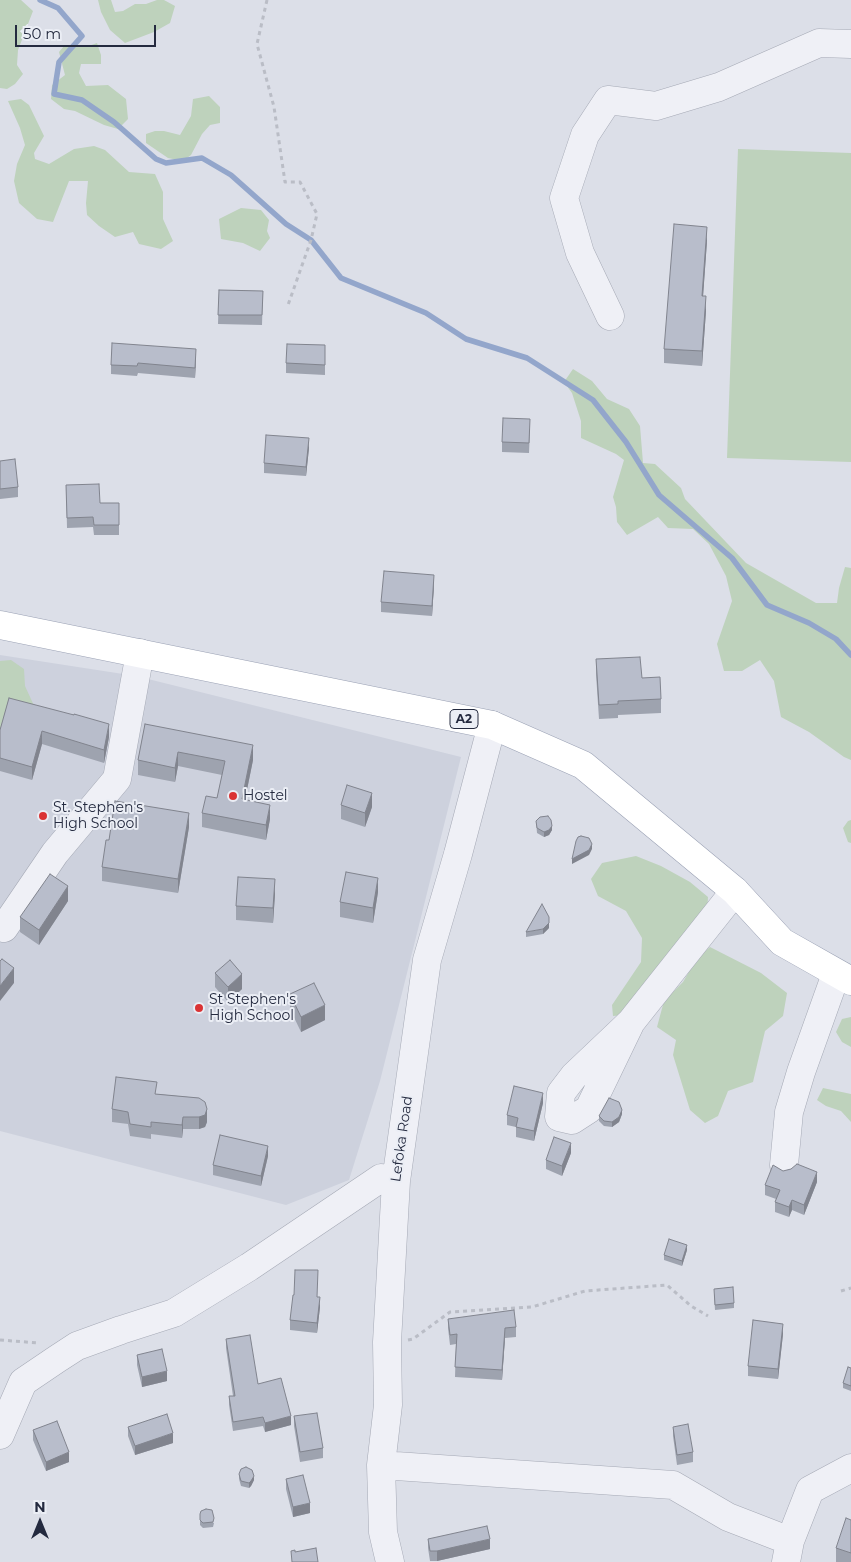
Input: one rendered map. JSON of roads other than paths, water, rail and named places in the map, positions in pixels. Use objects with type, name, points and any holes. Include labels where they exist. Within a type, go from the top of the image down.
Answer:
[{"type":"main road","name":"A2","points":[[0,625],[492,725],[583,765],[735,891],[782,942],[844,978]]},
{"type":"street","points":[[610,316],[580,253],[564,198],[585,135],[608,100],[656,106],[719,87],[819,43],[851,44]]},
{"type":"street","points":[[4,928],[55,853],[117,779],[140,653]]},
{"type":"street","name":"Lefoka Road","points":[[390,1562],[383,1532],[381,1465],[388,1405],[387,1342],[396,1181],[427,960],[458,854],[492,725]]},
{"type":"street","points":[[631,1022],[735,891]]},
{"type":"street","points":[[784,1165],[789,1112],[801,1072],[844,978]]},
{"type":"street","points":[[0,1435],[23,1382],[77,1346],[174,1313],[249,1267],[381,1178],[396,1181]]},
{"type":"street","points":[[381,1465],[673,1485],[788,1552],[810,1490],[851,1468]]},
{"type":"waterway","points":[[40,0],[58,8],[82,36],[59,62],[54,94],[82,100],[114,122],[156,159],[166,163],[202,158],[231,175],[286,224],[311,240],[341,278],[426,313],[466,339],[527,358],[593,400],[626,442],[659,495],[732,558],[767,605],[809,623],[836,639],[851,655]]},
{"type":"place","name":"Hostel","points":[[233,796]]},
{"type":"place","name":"St. Stephen's High School","points":[[43,816]]},
{"type":"place","name":"St Stephen's High School","points":[[199,1008]]}]
